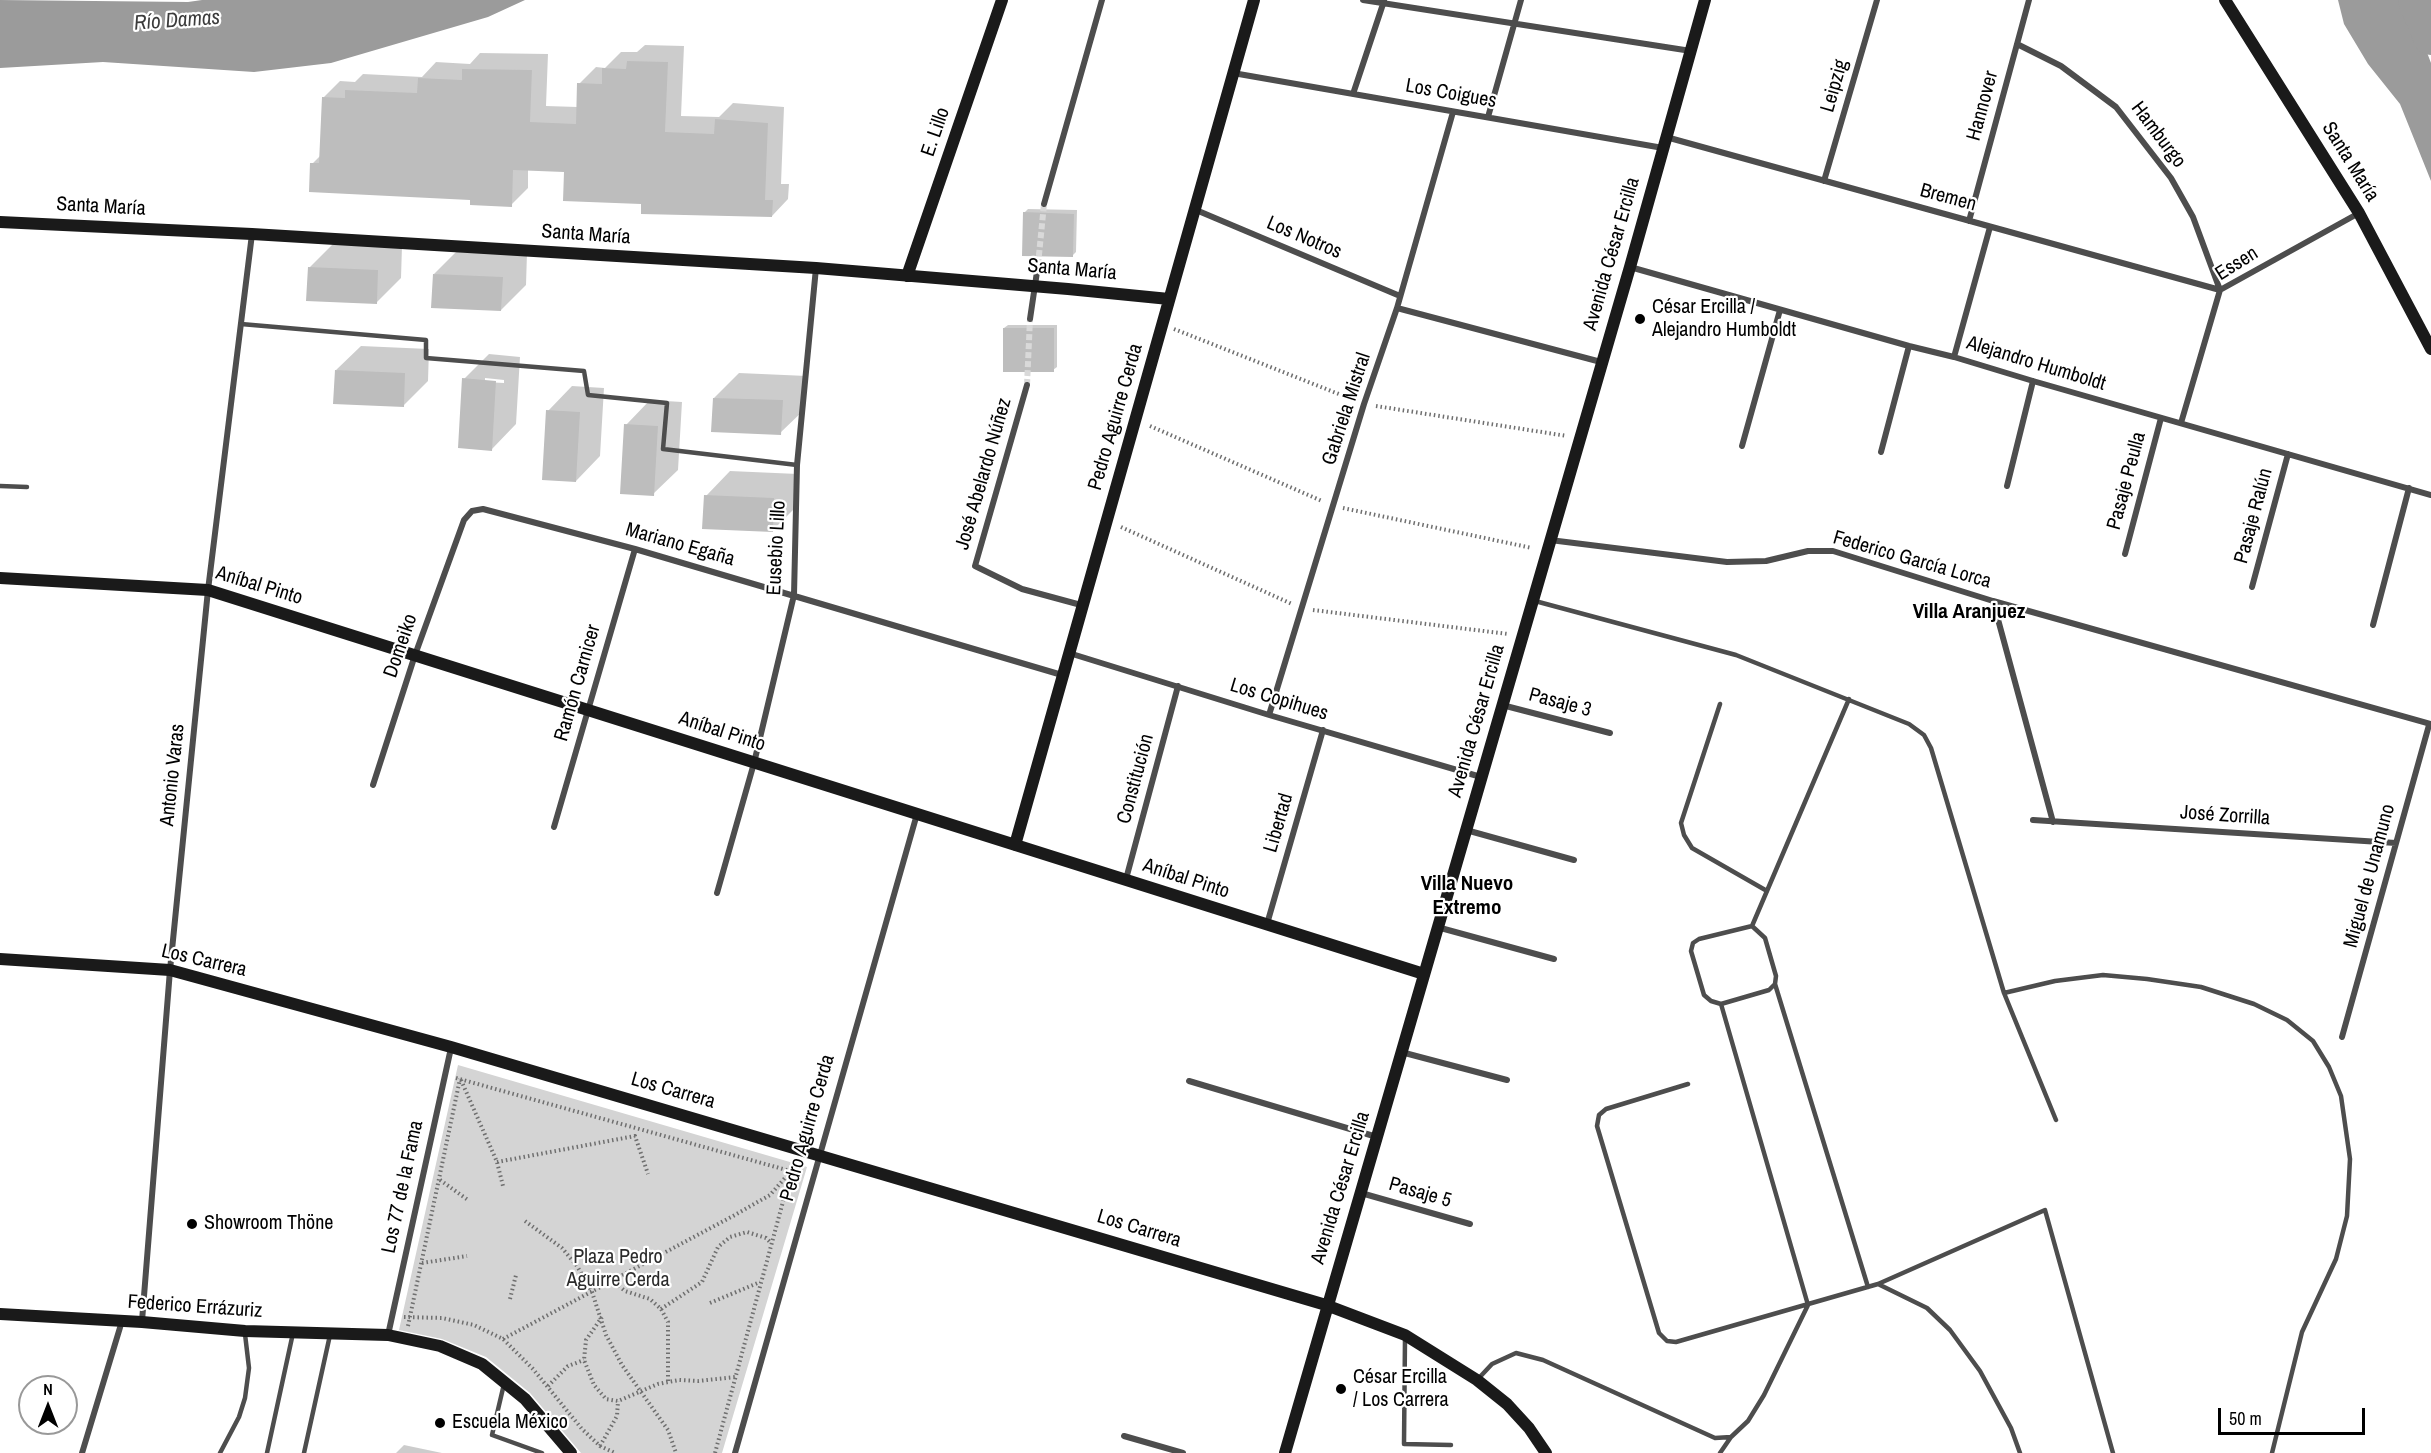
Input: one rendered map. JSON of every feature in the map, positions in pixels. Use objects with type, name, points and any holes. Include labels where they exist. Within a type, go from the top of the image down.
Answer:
[{"type":"street","name":"E. Lillo","points":[[907,276],[1002,0]]},
{"type":"street","points":[[1044,204],[1102,0]]},
{"type":"street","name":"Pedro Aguirre Cerda","points":[[1015,845],[1081,605],[1196,210],[1254,0]]},
{"type":"street","points":[[1363,0],[1691,51]]},
{"type":"street","points":[[1488,117],[1521,0]]},
{"type":"street","name":"Avenida César Ercilla","points":[[1285,1453],[1326,1305],[1361,1193],[1630,267],[1705,0]]},
{"type":"street","name":"Leipzig","points":[[1824,181],[1877,0]]},
{"type":"street","name":"Hannover","points":[[1969,221],[2029,0]]},
{"type":"street","name":"Santa María","points":[[2226,0],[2359,213],[2431,349]]},
{"type":"street","points":[[1353,94],[1384,2]]},
{"type":"street","name":"Hamburgo","points":[[2017,44],[2061,66],[2116,107],[2171,178],[2193,217],[2220,290]]},
{"type":"street","name":"Los Coigues","points":[[1233,74],[1453,112],[1665,142]]},
{"type":"street","name":"Gabriela Mistral","points":[[1269,715],[1364,404],[1397,308],[1453,112]]},
{"type":"street","name":"Bremen","points":[[1665,142],[1824,181],[2220,290]]},
{"type":"street","name":"Los Notros","points":[[1196,210],[1400,296]]},
{"type":"street","name":"Essen","points":[[2181,423],[2220,290],[2359,213]]},
{"type":"street","name":"Santa María","points":[[0,222],[252,234],[816,268],[1169,299]]},
{"type":"street","points":[[1954,357],[1990,227]]},
{"type":"street","name":"Antonio Varas","points":[[142,1322],[170,970],[208,590],[252,234]]},
{"type":"street","points":[[1030,319],[1038,265]]},
{"type":"street","name":"Alejandro Humboldt","points":[[1630,267],[1954,357],[2431,495]]},
{"type":"street","name":"Eusebio Lillo","points":[[717,893],[754,763],[794,595],[797,465],[816,268]]},
{"type":"street","points":[[1397,308],[1601,362]]},
{"type":"street","points":[[1742,446],[1780,310]]},
{"type":"street","points":[[1881,452],[1909,346]]},
{"type":"street","points":[[2007,486],[2033,381]]},
{"type":"street","name":"José Abelardo Núñez","points":[[1027,385],[975,566],[1022,589],[1081,605]]},
{"type":"street","name":"Pasaje Peulla","points":[[2125,554],[2161,418]]},
{"type":"street","name":"Pasaje Ralún","points":[[2252,587],[2288,454]]},
{"type":"street","points":[[2373,626],[2409,488]]},
{"type":"street","name":"Mariano Egaña","points":[[464,520],[472,511],[483,509],[635,549],[1062,675]]},
{"type":"street","name":"Domeiko","points":[[373,785],[415,655],[464,520]]},
{"type":"street","name":"Federico García Lorca","points":[[1550,540],[1727,562],[1766,561],[1808,551],[1833,551],[1993,601],[2430,724]]},
{"type":"street","name":"Ramón Carnicer","points":[[554,826],[635,549]]},
{"type":"street","name":"Aníbal Pinto","points":[[0,578],[208,590],[1424,974]]},
{"type":"street","points":[[1993,601],[2053,822]]},
{"type":"street","name":"Los Copihues","points":[[1069,653],[1481,777]]},
{"type":"street","name":"Constitución","points":[[1126,880],[1178,686]]},
{"type":"street","name":"Pasaje 3","points":[[1502,705],[1610,733]]},
{"type":"street","name":"Miguel de Unamuno","points":[[2342,1037],[2430,724]]},
{"type":"street","name":"Libertad","points":[[1267,925],[1323,730]]},
{"type":"street","name":"Pedro Aguirre Cerda","points":[[735,1453],[918,814]]},
{"type":"street","name":"José Zorrilla","points":[[2033,820],[2396,843]]},
{"type":"street","points":[[1466,830],[1575,860]]},
{"type":"street","points":[[1437,927],[1554,959]]},
{"type":"street","name":"Los Carrera","points":[[0,958],[170,970],[451,1047],[1326,1305],[1405,1335],[1477,1380],[1507,1404],[1529,1428],[1546,1453]]},
{"type":"street","name":"Los 77 de la Fama","points":[[388,1335],[451,1047]]},
{"type":"street","points":[[1401,1052],[1507,1080]]},
{"type":"street","points":[[1189,1081],[1377,1137]]},
{"type":"street","name":"Pasaje 5","points":[[1361,1193],[1470,1224]]},
{"type":"street","name":"Federico Errázuriz","points":[[0,1314],[142,1322],[245,1331],[388,1335],[440,1346],[482,1364],[525,1398],[571,1453]]},
{"type":"street","points":[[82,1453],[122,1321]]},
{"type":"street","points":[[1124,1436],[1183,1453]]},
{"type":"lane","points":[[241,324],[426,340],[426,358],[584,371],[588,394],[667,403],[663,449],[797,465]]},
{"type":"lane","points":[[0,486],[27,487]]},
{"type":"lane","points":[[1532,601],[1736,655],[1909,724],[1924,735],[1931,748],[2004,993],[2056,1120]]},
{"type":"lane","points":[[1752,926],[1849,699]]},
{"type":"lane","points":[[1720,704],[1681,823],[1684,835],[1692,848],[1767,891]]},
{"type":"lane","points":[[1752,926],[1765,938],[1776,976],[1775,984],[1868,1287]]},
{"type":"lane","points":[[1752,926],[1699,939],[1693,943],[1691,951],[1704,995],[1711,1001],[1721,1004],[1769,990],[1775,984]]},
{"type":"lane","points":[[2004,993],[2055,981],[2103,975],[2201,987],[2253,1004],[2287,1020],[2313,1041],[2329,1067],[2341,1096],[2350,1159],[2347,1216],[2336,1259],[2302,1332],[2272,1453]]},
{"type":"lane","points":[[1720,1453],[1731,1437],[1748,1421],[1764,1395],[1808,1305],[1721,1004]]},
{"type":"lane","points":[[1688,1084],[1605,1108],[1599,1115],[1597,1126],[1659,1333],[1667,1341],[1676,1342],[1878,1284],[2045,1210],[2113,1453]]},
{"type":"lane","points":[[1878,1284],[1927,1308],[1950,1330],[1980,1371],[2011,1428],[2020,1453]]},
{"type":"lane","points":[[220,1453],[240,1417],[245,1398],[249,1368],[245,1331]]},
{"type":"lane","points":[[267,1453],[293,1333]]},
{"type":"lane","points":[[304,1453],[330,1335]]},
{"type":"lane","points":[[1405,1335],[1404,1444],[1451,1445]]},
{"type":"lane","points":[[1477,1380],[1492,1364],[1516,1353],[1543,1360],[1714,1438],[1731,1437]]},
{"type":"lane","points":[[504,1382],[492,1435],[542,1453]]},
{"type":"path","points":[[445,1075],[814,1178]]},
{"type":"path","points":[[460,1079],[497,1162],[503,1186]]},
{"type":"path","points":[[405,1338],[460,1079]]},
{"type":"path","points":[[497,1162],[635,1136],[643,1130]]},
{"type":"path","points":[[635,1136],[648,1174]]},
{"type":"path","points":[[715,1453],[797,1148]]},
{"type":"path","points":[[503,1339],[770,1195],[791,1171]]},
{"type":"path","points":[[440,1180],[468,1200]]},
{"type":"path","points":[[525,1221],[562,1248],[577,1266],[592,1292],[606,1335],[622,1365],[668,1430],[676,1453]]},
{"type":"path","points":[[661,1309],[702,1282],[718,1247],[730,1237],[747,1232],[766,1238],[771,1243]]},
{"type":"path","points":[[422,1263],[467,1256]]},
{"type":"path","points":[[510,1299],[516,1275]]},
{"type":"path","points":[[612,1280],[625,1291],[650,1299],[661,1309],[668,1322],[668,1382]]},
{"type":"path","points":[[710,1303],[761,1282]]},
{"type":"path","points":[[602,1317],[586,1340],[584,1360],[594,1385],[606,1399],[618,1401],[668,1382],[735,1377]]},
{"type":"path","points":[[548,1386],[568,1366],[584,1360]]},
{"type":"path","points":[[600,1446],[617,1416],[618,1401]]},
{"type":"green space","name":"Plaza Pedro Aguirre Cerda","points":[[458,1065],[807,1167],[722,1453],[581,1453],[530,1393],[486,1357],[442,1339],[399,1330]]},
{"type":"water","points":[[0,0],[188,2],[202,0],[525,0],[488,17],[331,63],[254,72],[103,62],[0,68]]},
{"type":"water","points":[[2338,0],[2407,0],[2431,63],[2431,181],[2400,104],[2368,64],[2344,24]]},
{"type":"building","points":[[627,61],[668,62],[665,132],[714,134],[715,119],[768,123],[765,200],[773,200],[772,217],[641,214],[641,204],[563,201],[564,172],[513,170],[512,207],[470,205],[470,200],[309,192],[310,163],[319,163],[322,97],[345,98],[345,90],[417,93],[418,78],[462,80],[462,69],[532,70],[530,122],[576,124],[577,83],[602,84],[602,68],[626,69]]},
{"type":"building","points":[[1023,212],[1074,214],[1073,257],[1022,256]]},
{"type":"building","points":[[308,267],[378,270],[377,304],[306,301]]},
{"type":"building","points":[[433,274],[503,277],[501,311],[431,308]]},
{"type":"building","points":[[1003,328],[1054,328],[1054,372],[1003,372]]},
{"type":"building","points":[[335,370],[405,373],[404,407],[333,404]]},
{"type":"building","points":[[462,378],[496,381],[492,451],[458,448]]},
{"type":"building","points":[[713,398],[783,400],[781,435],[711,432]]},
{"type":"building","points":[[546,410],[580,412],[576,482],[542,480]]},
{"type":"building","points":[[624,424],[658,426],[654,496],[620,494]]},
{"type":"building","points":[[704,495],[774,498],[773,532],[702,529]]},
{"type":"waterway","name":"Río Damas","points":[[2416,0],[2431,37]]},
{"type":"tunnel","points":[[1038,265],[1044,204]]},
{"type":"tunnel","points":[[1027,385],[1030,319]]},
{"type":"place","name":"César Ercilla / Alejandro Humboldt","points":[[1640,319]]},
{"type":"place","name":"Showroom Thöne","points":[[192,1224]]},
{"type":"place","name":"César Ercilla / Los Carrera","points":[[1341,1389]]},
{"type":"place","name":"Escuela México","points":[[440,1423]]},
{"type":"district","name":"Villa Aranjuez","points":[[1969,612]]},
{"type":"district","name":"Villa Nuevo Extremo","points":[[1467,896]]}]
